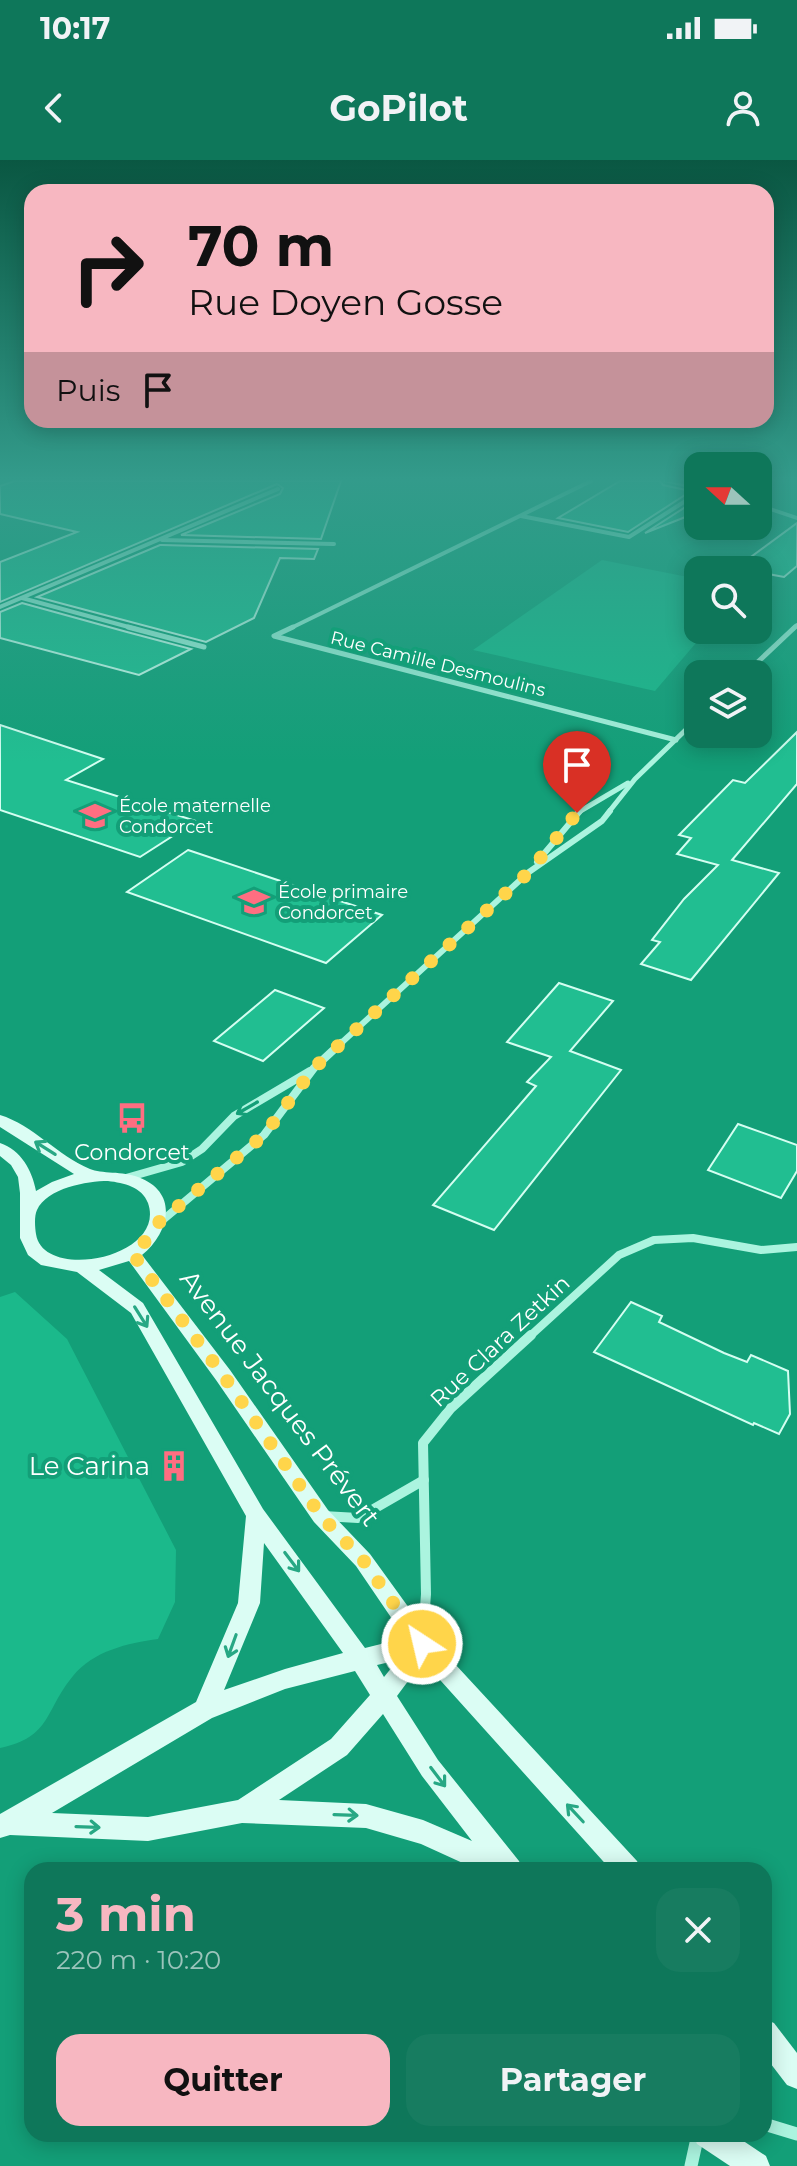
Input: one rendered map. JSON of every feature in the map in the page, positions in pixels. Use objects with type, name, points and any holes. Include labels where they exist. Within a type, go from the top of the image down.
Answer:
[{"type":"main road","points":[[0,1120],[89,1176]]},
{"type":"main road","points":[[0,1148],[23,1168],[29,1208]]},
{"type":"main road","points":[[89,1176],[126,1178],[142,1185],[153,1196],[159,1210],[157,1224],[148,1239],[132,1253],[109,1263],[83,1267],[62,1266],[44,1260],[30,1249],[24,1237],[23,1222],[29,1208],[54,1187],[89,1176]]},
{"type":"main road","name":"Avenue Jacques Prévert","points":[[132,1253],[223,1375],[321,1516],[363,1560],[422,1644],[621,1862]]},
{"type":"main road","points":[[83,1267],[137,1308],[256,1515],[361,1660],[430,1768],[504,1862]]},
{"type":"main road","points":[[204,1710],[249,1603],[256,1515]]},
{"type":"main road","points":[[5,1825],[239,1693],[293,1674],[422,1644]]},
{"type":"main road","points":[[242,1811],[339,1747],[383,1697],[422,1644]]},
{"type":"main road","points":[[5,1825],[148,1829],[242,1811],[366,1816],[423,1832],[488,1862]]},
{"type":"main road","points":[[772,2043],[797,2075]]},
{"type":"main road","points":[[719,2142],[756,2166]]},
{"type":"street","points":[[0,607],[77,575]]},
{"type":"street","name":"Rue Camille Desmoulins","points":[[400,575],[274,636],[676,740]]},
{"type":"street","points":[[22,598],[204,647]]},
{"type":"street","points":[[760,660],[797,625]]},
{"type":"street","points":[[157,1224],[264,1135],[314,1068],[529,872],[602,821],[635,779],[684,732]]},
{"type":"street","points":[[529,872],[577,813],[635,779]]},
{"type":"street","points":[[126,1178],[182,1162],[202,1149],[234,1116],[314,1068]]},
{"type":"street","name":"Rue Clara Zetkin","points":[[422,1644],[426,1594],[423,1443],[451,1408],[619,1255],[654,1240],[693,1238],[761,1250],[797,1247]]},
{"type":"street","points":[[321,1516],[358,1518],[424,1480]]},
{"type":"street","points":[[772,2126],[797,2134]]},
{"type":"street","points":[[691,2166],[696,2142]]},
{"type":"green space","points":[[581,575],[684,576],[684,644],[695,644],[655,691],[473,650]]},
{"type":"green space","points":[[15,1292],[67,1339],[176,1550],[175,1602],[158,1639],[123,1646],[90,1660],[73,1676],[38,1730],[17,1743],[0,1748],[0,1297]]},
{"type":"building","points":[[0,575],[64,575],[0,602]]},
{"type":"building","points":[[90,575],[273,575],[254,618],[206,642],[37,597]]},
{"type":"building","points":[[22,603],[191,649],[139,675],[0,638],[0,612]]},
{"type":"building","points":[[0,725],[103,759],[66,780],[196,821],[140,857],[0,810]]},
{"type":"building","points":[[797,732],[797,784],[732,860],[779,873],[691,980],[641,964],[660,942],[652,940],[684,899],[718,865],[677,854],[691,838],[679,835],[733,780],[745,783]]},
{"type":"building","points":[[188,850],[382,915],[326,963],[127,892]]},
{"type":"building","points":[[559,983],[613,1001],[570,1051],[621,1070],[494,1230],[433,1205],[536,1086],[527,1082],[551,1057],[507,1042]]},
{"type":"building","points":[[275,990],[324,1008],[263,1061],[214,1041]]},
{"type":"building","points":[[738,1124],[797,1145],[797,1171],[781,1198],[708,1170]]},
{"type":"building","points":[[631,1302],[662,1316],[659,1322],[724,1353],[747,1362],[751,1355],[788,1371],[790,1414],[779,1434],[594,1352]]},
{"type":"place","name":"École maternelle Condorcet","points":[[95,816]]},
{"type":"place","name":"École primaire Condorcet","points":[[254,902]]},
{"type":"place","name":"Condorcet","points":[[132,1118]]},
{"type":"place","name":"Le Carina","points":[[174,1466]]},
{"type":"route","points":[[422,1644],[363,1560],[321,1516],[223,1375],[132,1253],[148,1239],[157,1224],[264,1135],[314,1068],[529,872],[577,813]]}]
